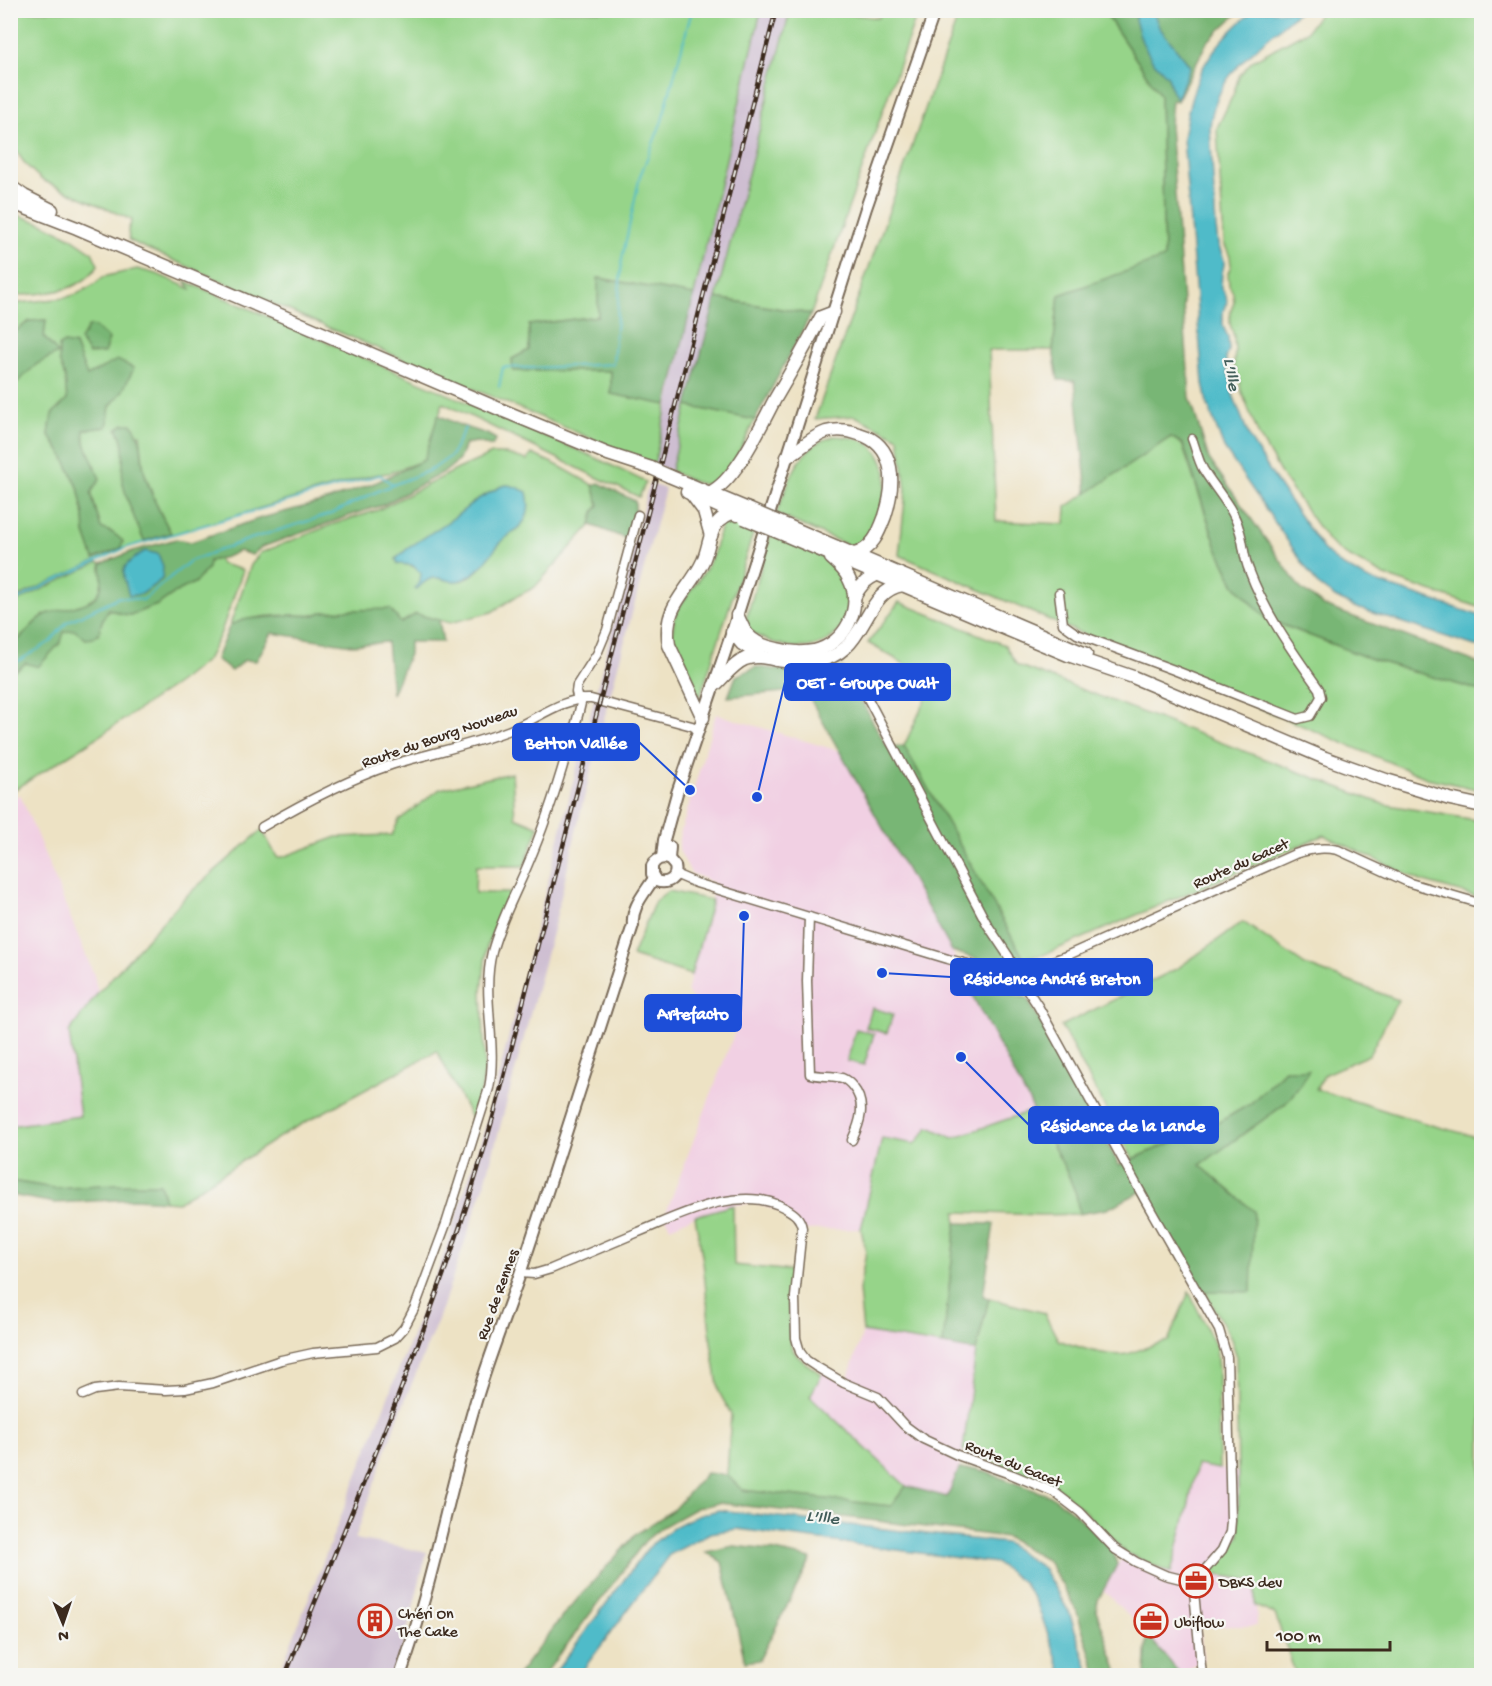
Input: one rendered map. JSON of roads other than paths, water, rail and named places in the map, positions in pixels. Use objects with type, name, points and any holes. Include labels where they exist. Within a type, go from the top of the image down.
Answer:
[{"type":"main road","name":"Rue de Rennes","points":[[400,1676],[488,1362],[520,1273],[633,925],[639,919],[657,880],[652,874],[652,866],[658,859],[666,859],[664,840],[677,794],[732,632],[866,208],[935,10]]},
{"type":"main road","points":[[10,186],[24,196],[60,214],[77,228]]},
{"type":"main road","points":[[10,202],[77,228],[668,480],[709,493],[742,513]]},
{"type":"main road","points":[[709,493],[721,485],[749,446],[821,317],[834,312]]},
{"type":"main road","points":[[787,457],[815,437],[834,430],[865,435],[882,450],[891,470],[889,503],[874,541],[864,550],[854,554]]},
{"type":"main road","points":[[668,480],[691,494],[854,554],[905,581],[1068,655],[1133,678],[1325,758],[1386,780],[1482,806]]},
{"type":"main road","points":[[691,494],[704,511],[711,536]]},
{"type":"main road","points":[[701,724],[672,654],[667,627],[674,604],[702,563],[718,522],[742,513]]},
{"type":"main road","points":[[787,531],[826,553],[877,574],[905,581]]},
{"type":"main road","points":[[737,615],[746,634],[758,642],[779,649],[814,651],[831,644],[844,632],[851,618],[854,598],[845,573],[826,553]]},
{"type":"main road","points":[[854,598],[865,582],[877,574]]},
{"type":"main road","points":[[714,686],[740,662],[752,657],[805,663],[832,656],[847,646],[856,635],[881,596],[890,588],[905,581]]},
{"type":"main road","points":[[732,632],[742,644],[763,657]]},
{"type":"main road","points":[[657,880],[666,882],[674,877],[675,866],[666,859]]},
{"type":"street","points":[[1059,593],[1063,624],[1077,634],[1174,669],[1298,719],[1310,716],[1321,698],[1319,689],[1282,636],[1265,605],[1248,569],[1239,529],[1232,513],[1202,467],[1192,439]]},
{"type":"street","points":[[83,1395],[95,1390],[119,1387],[185,1389],[213,1383],[281,1360],[313,1353],[377,1347],[395,1338],[405,1328],[446,1224],[489,1088],[493,1055],[488,983],[495,942],[550,808],[578,717],[580,700],[576,692],[577,685],[597,654],[608,630],[638,515]]},
{"type":"street","points":[[872,688],[867,697],[987,924],[1038,1005],[1150,1210],[1219,1330],[1224,1343],[1227,1357],[1231,1521],[1230,1532],[1222,1550],[1193,1581],[1202,1676]]},
{"type":"street","points":[[580,700],[604,703],[692,726],[701,724]]},
{"type":"street","name":"Route du Bourg Nouveau","points":[[262,827],[315,797],[364,775],[512,729],[560,706],[580,700]]},
{"type":"street","name":"Route du Gacet","points":[[674,877],[976,966],[1015,970],[1033,967],[1066,956],[1295,854],[1312,849],[1338,850],[1410,883],[1482,904]]},
{"type":"street","points":[[809,917],[807,981],[810,1074],[845,1079],[855,1090],[861,1103],[861,1117],[852,1140]]},
{"type":"street","name":"Route du Gacet","points":[[520,1273],[534,1274],[551,1269],[691,1210],[716,1203],[748,1198],[775,1203],[797,1216],[801,1221],[795,1324],[797,1347],[806,1360],[844,1383],[878,1397],[904,1425],[923,1439],[957,1455],[1054,1492],[1080,1512],[1124,1556],[1164,1575],[1193,1581]]},
{"type":"water","points":[[1136,11],[1156,11],[1154,14],[1159,27],[1190,66],[1177,99],[1172,92],[1168,77],[1152,60],[1142,42],[1135,20]]},
{"type":"water","points":[[1253,11],[1299,11],[1256,48],[1231,74],[1214,107],[1210,127],[1216,227],[1218,244],[1224,260],[1221,287],[1226,295],[1227,303],[1223,311],[1223,326],[1228,337],[1229,350],[1226,368],[1231,380],[1232,392],[1250,439],[1323,549],[1338,563],[1367,579],[1481,616],[1481,648],[1354,607],[1317,584],[1224,448],[1207,403],[1203,383],[1183,138],[1191,98],[1204,66],[1223,39]]},
{"type":"water","points":[[508,485],[527,492],[529,503],[527,517],[521,526],[504,539],[471,575],[457,581],[431,579],[417,589],[415,588],[420,582],[421,573],[412,565],[398,564],[396,559],[478,499]]},
{"type":"water","points":[[145,551],[158,554],[163,566],[162,579],[142,594],[129,596],[124,579],[124,569],[130,561]]},
{"type":"water","points":[[719,1510],[1006,1543],[1043,1568],[1069,1612],[1090,1675],[1063,1675],[1037,1604],[1023,1582],[996,1563],[737,1529],[710,1533],[669,1555],[579,1675],[553,1675],[647,1549],[680,1524]]},
{"type":"waterway","points":[[499,387],[503,367],[613,364],[622,259],[640,176],[662,121],[692,10]]},
{"type":"waterway","points":[[1120,10],[1121,12],[1123,10]]},
{"type":"waterway","points":[[10,666],[50,642],[67,622],[119,597],[143,600],[190,561],[250,539],[331,514],[380,490],[433,469],[451,456],[465,428]]},
{"type":"waterway","points":[[10,601],[15,601],[125,548],[380,475],[393,485]]},
{"type":"railway","points":[[285,1676],[423,1331],[480,1164],[776,10]]},
{"type":"place","name":"Betton Vallée","points":[[690,790]]},
{"type":"place","name":"OET - Groupe Ovalt","points":[[757,797]]},
{"type":"place","name":"Artefacto","points":[[744,916]]},
{"type":"place","name":"Résidence André Breton","points":[[882,973]]},
{"type":"place","name":"Résidence de la Lande","points":[[961,1057]]},
{"type":"place","name":"DBKS dev","points":[[1196,1581]]},
{"type":"place","name":"Chéri On The Cake","points":[[375,1621]]},
{"type":"place","name":"Ubiflow","points":[[1151,1621]]},
{"type":"water label","name":"L'Ille","points":[[1233,374]]},
{"type":"water label","name":"L'Ille","points":[[823,1516]]}]
